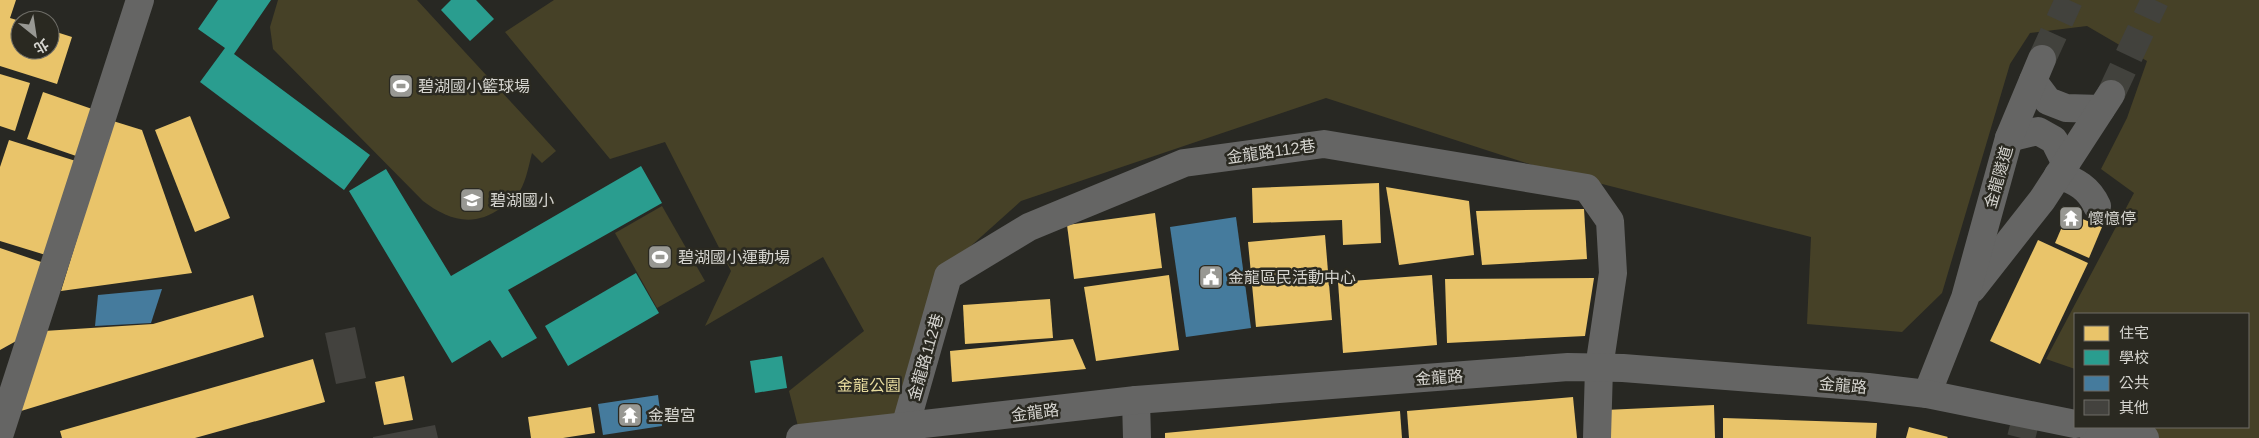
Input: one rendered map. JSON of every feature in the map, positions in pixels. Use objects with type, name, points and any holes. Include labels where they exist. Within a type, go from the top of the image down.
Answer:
[{"type":"street","points":[[0,433],[140,0]]},
{"type":"street","name":"金龍隧道","points":[[1927,394],[1965,298],[2009,138],[2037,70],[2048,101],[2066,108],[2106,101],[2042,200],[1965,298]]},
{"type":"street","points":[[2009,138],[2038,131],[2054,140],[2062,170],[2092,195],[2097,206]]},
{"type":"street","name":"金龍路112巷","points":[[905,427],[948,276],[1029,227],[1184,163],[1324,144],[1587,188],[1610,221],[1612,273],[1599,368],[1597,438]]},
{"type":"street","name":"金龍路","points":[[800,438],[1136,400],[1568,368],[1599,368],[1868,387],[1927,394],[2074,424]]},
{"type":"street","points":[[1136,400],[1137,438]]},
{"type":"street","points":[[2094,428],[2146,438]]},
{"type":"green space","points":[[278,0],[417,0],[556,151],[542,163],[532,153],[522,187],[515,199],[491,214],[471,220],[461,219],[451,217],[432,208],[273,49],[270,27]]},
{"type":"green space","name":"金龍公園","points":[[554,0],[2259,0],[2259,438],[2145,438],[2140,428],[2249,428],[2249,313],[2074,313],[2074,369],[2046,359],[2134,193],[2101,169],[2127,118],[2147,61],[2087,26],[2030,33],[2010,64],[1942,293],[1902,332],[1807,324],[1811,237],[1551,171],[1326,98],[1021,201],[934,279],[905,427],[801,438],[789,391],[864,331],[823,257],[705,326],[731,271],[665,142],[610,159],[505,32]]},
{"type":"green space","name":"碧湖國小運動場","points":[[662,206],[705,281],[657,308],[615,233]]},
{"type":"building: 住宅","points":[[0,0],[16,0],[13,10],[10,10],[10,60],[60,60],[60,33],[72,37],[57,84],[0,66]]},
{"type":"building: 住宅","points":[[0,74],[30,83],[15,131],[0,126]]},
{"type":"building: 住宅","points":[[43,92],[95,110],[79,157],[27,139]]},
{"type":"building: 住宅","points":[[190,116],[230,218],[195,232],[155,130]]},
{"type":"building: 住宅","points":[[113,121],[142,130],[192,273],[61,291]]},
{"type":"building: 住宅","points":[[9,140],[79,162],[49,256],[0,241],[0,167]]},
{"type":"building: 住宅","points":[[1379,183],[1381,243],[1343,245],[1342,220],[1253,223],[1252,188]]},
{"type":"building: 住宅","points":[[1386,187],[1469,201],[1474,255],[1399,265]]},
{"type":"building: 住宅","points":[[1584,209],[1587,259],[1482,265],[1476,211]]},
{"type":"building: 住宅","points":[[1155,213],[1162,268],[1074,279],[1067,225]]},
{"type":"building: 住宅","points":[[2068,213],[2102,227],[2089,258],[2055,243]]},
{"type":"building: 住宅","points":[[1325,235],[1332,320],[1256,327],[1248,242]]},
{"type":"building: 住宅","points":[[2038,240],[2088,263],[2040,364],[1990,341]]},
{"type":"building: 住宅","points":[[0,248],[50,265],[27,335],[0,350]]},
{"type":"building: 住宅","points":[[1169,275],[1179,350],[1096,361],[1084,287]]},
{"type":"building: 住宅","points":[[1432,275],[1437,345],[1343,353],[1338,282]]},
{"type":"building: 住宅","points":[[1594,278],[1585,336],[1447,343],[1445,279]]},
{"type":"building: 住宅","points":[[253,295],[264,337],[21,411],[44,331],[153,324]]},
{"type":"building: 住宅","points":[[1050,299],[1053,338],[965,344],[963,305]]},
{"type":"building: 住宅","points":[[1073,339],[1086,369],[952,382],[950,351]]},
{"type":"building: 住宅","points":[[313,359],[325,402],[195,438],[62,438],[60,431]]},
{"type":"building: 住宅","points":[[404,376],[413,420],[384,425],[375,382]]},
{"type":"building: 住宅","points":[[1573,397],[1577,438],[1409,438],[1407,411]]},
{"type":"building: 住宅","points":[[1714,405],[1715,438],[1606,438],[1605,410]]},
{"type":"building: 住宅","points":[[591,407],[595,433],[563,438],[531,438],[528,417]]},
{"type":"building: 住宅","points":[[1400,411],[1402,438],[1165,438],[1165,433]]},
{"type":"building: 住宅","points":[[1723,418],[1877,423],[1876,438],[1723,438]]},
{"type":"building: 住宅","points":[[1909,427],[1948,437],[1906,438]]},
{"type":"building: 學校","points":[[218,0],[271,0],[234,54],[370,155],[344,190],[200,82],[225,48],[198,29]]},
{"type":"building: 學校","points":[[451,0],[476,0],[494,19],[470,41],[441,10]]},
{"type":"building: 學校","points":[[641,166],[662,203],[508,290],[537,338],[502,358],[490,340],[452,363],[349,191],[386,169],[451,276]]},
{"type":"building: 學校","points":[[636,273],[659,313],[568,366],[545,326]]},
{"type":"building: 學校","points":[[782,356],[787,388],[755,393],[750,361]]},
{"type":"building: 公共","name":"金龍區民活動中心","points":[[1236,217],[1251,328],[1186,337],[1170,227]]},
{"type":"building: 公共","points":[[162,289],[151,323],[95,326],[98,295]]},
{"type":"building: 公共","name":"金碧宮","points":[[658,395],[662,426],[603,435],[598,404]]},
{"type":"building: 其他","points":[[355,327],[366,378],[336,384],[325,333]]},
{"type":"building: 其他","points":[[435,425],[438,438],[373,438],[373,437]]},
{"type":"tunnel","points":[[2042,59],[2069,0]]},
{"type":"tunnel","points":[[2111,94],[2155,0]]},
{"type":"tunnel","points":[[2021,438],[2027,415]]},
{"type":"place","name":"碧湖國小籃球場","points":[[401,86]]},
{"type":"place","name":"碧湖國小","points":[[472,200]]},
{"type":"place","name":"懷憶停","points":[[2071,218]]},
{"type":"place","name":"碧湖國小運動場","points":[[660,257]]},
{"type":"place","name":"金龍區民活動中心","points":[[1211,277]]},
{"type":"place","name":"金碧宮","points":[[630,415]]}]
